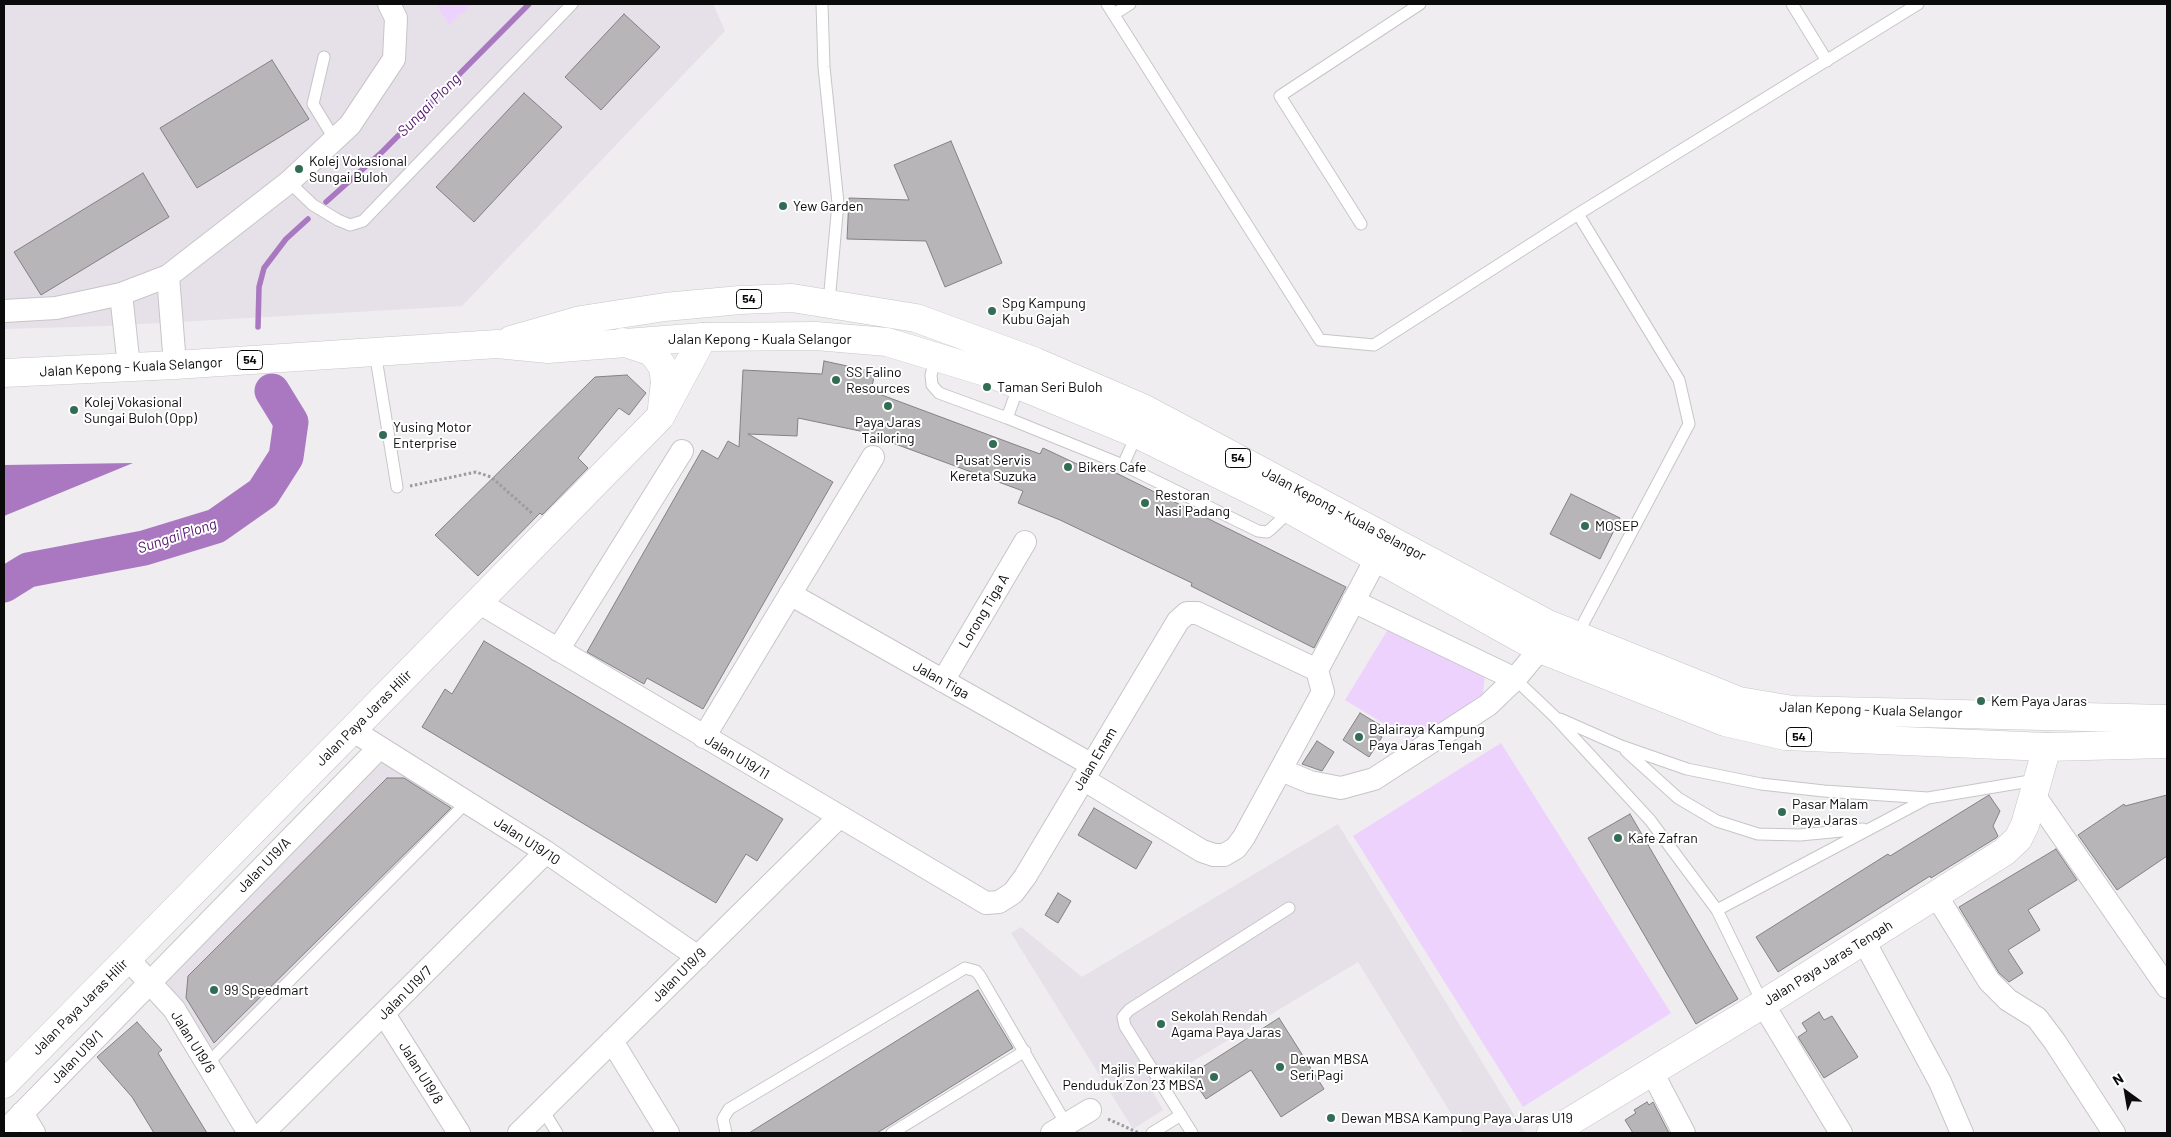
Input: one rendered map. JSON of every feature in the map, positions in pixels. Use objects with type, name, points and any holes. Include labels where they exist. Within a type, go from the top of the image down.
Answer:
[{"type":"main road","name":"Jalan Kepong - Kuala Selangor","points":[[497,344],[581,320],[665,307],[740,300],[792,298],[829,302],[916,318],[1036,362],[1143,408],[1576,637],[1739,701],[1793,710],[2167,719]]},
{"type":"main road","points":[[581,320],[598,323],[669,318],[690,324],[703,337],[715,325],[728,317],[766,312],[916,318]]},
{"type":"main road","name":"Jalan Kepong - Kuala Selangor","points":[[4,373],[174,366],[497,344],[548,349],[703,337],[859,338],[887,342],[992,374],[1137,434],[1291,510],[1540,649],[1724,722],[1785,736],[2047,747],[2167,744]]},
{"type":"main road","name":"Jalan Paya Jaras Hilir","points":[[4,1084],[660,417],[703,337]]},
{"type":"main road","points":[[623,342],[652,352],[663,367],[665,382],[660,417]]},
{"type":"main road","name":"Jalan Paya Jaras Tengah","points":[[1564,1130],[1652,1072],[1764,1004],[2004,852],[2018,839],[2025,825],[2047,747]]},
{"type":"street","points":[[4,311],[56,308],[120,294],[168,276],[289,182],[350,125],[394,59],[396,18],[389,4]]},
{"type":"street","points":[[168,276],[174,366]]},
{"type":"street","points":[[120,294],[129,367]]},
{"type":"street","points":[[558,650],[682,450]]},
{"type":"street","points":[[704,737],[873,458]]},
{"type":"street","name":"Lorong Tiga A","points":[[943,681],[1025,542]]},
{"type":"street","points":[[1376,559],[1317,670],[1323,692],[1281,770],[1310,782],[1341,788],[1374,779],[1488,704],[1516,679],[1540,649]]},
{"type":"street","name":"Jalan Tiga","points":[[790,594],[943,681],[1087,772],[1202,851],[1214,855],[1224,855],[1236,848],[1281,770]]},
{"type":"street","points":[[1353,601],[1516,679]]},
{"type":"street","name":"Jalan U19/11","points":[[478,602],[975,897],[986,903],[999,902]]},
{"type":"street","name":"Jalan Enam","points":[[999,902],[1013,893],[1025,877],[1178,621],[1187,612],[1197,613],[1317,670]]},
{"type":"street","name":"Jalan U19/10","points":[[352,730],[546,852],[698,957]]},
{"type":"street","name":"Jalan U19/A","points":[[149,982],[379,748]]},
{"type":"street","points":[[2036,788],[2167,987]]},
{"type":"street","name":"Jalan U19/9","points":[[519,1133],[839,817]]},
{"type":"street","name":"Jalan U19/7","points":[[264,1133],[546,852]]},
{"type":"street","points":[[1936,895],[1989,981],[2008,1000],[2037,1018],[2056,1042],[2114,1133]]},
{"type":"street","points":[[1864,941],[1940,1082],[1962,1133]]},
{"type":"street","name":"Jalan U19/6","points":[[128,958],[174,1009],[249,1133]]},
{"type":"street","name":"Jalan U19/1","points":[[4,1132],[149,982]]},
{"type":"street","points":[[1764,1004],[1841,1133]]},
{"type":"street","name":"Jalan U19/8","points":[[384,1014],[458,1133]]},
{"type":"street","points":[[612,1041],[668,1133]]},
{"type":"street","points":[[1652,1072],[1684,1133]]},
{"type":"street","points":[[1059,1129],[1090,1110]]},
{"type":"street","points":[[22,1113],[34,1133]]},
{"type":"lane","points":[[289,182],[313,205],[338,220],[350,225],[363,221],[572,4]]},
{"type":"lane","points":[[822,4],[824,67],[838,203],[829,302]]},
{"type":"lane","points":[[1107,4],[1320,340],[1374,345],[1578,214],[1918,4]]},
{"type":"lane","points":[[1114,14],[1130,4]]},
{"type":"lane","points":[[1361,224],[1280,96],[1420,4]]},
{"type":"lane","points":[[1792,4],[1827,61]]},
{"type":"lane","points":[[324,57],[313,104],[335,140]]},
{"type":"lane","points":[[1564,660],[1689,424],[1679,380],[1578,214]]},
{"type":"lane","points":[[375,352],[397,487]]},
{"type":"lane","points":[[936,357],[931,375],[932,385],[939,393],[1007,418],[1122,465],[1258,531],[1267,532],[1291,510]]},
{"type":"lane","points":[[1007,418],[1020,385]]},
{"type":"lane","points":[[1122,465],[1137,434]]},
{"type":"lane","points":[[1516,679],[1554,716],[1650,820],[1717,910],[1764,1004]]},
{"type":"lane","points":[[1554,716],[1621,746],[1687,769],[1761,784],[1824,791],[1928,798],[2036,788]]},
{"type":"lane","points":[[1621,746],[1678,798],[1717,821],[1758,834],[1800,836],[1869,828]]},
{"type":"lane","points":[[1717,910],[1928,798]]},
{"type":"lane","points":[[207,1064],[467,802]]},
{"type":"lane","points":[[1192,1133],[1125,1026],[1123,1017],[1125,1013],[1289,908]]},
{"type":"lane","points":[[726,1133],[722,1118],[729,1109],[965,968],[976,971],[980,976],[1025,1051],[1059,1129]]},
{"type":"lane","points":[[892,1133],[1025,1051]]},
{"type":"lane","points":[[543,1110],[557,1133]]},
{"type":"lane","points":[[1152,1133],[1181,1115]]},
{"type":"path","points":[[397,487],[419,485],[441,478],[476,472],[491,478],[550,529]]},
{"type":"path","points":[[1090,1110],[1131,1131],[1142,1133]]},
{"type":"shaded area","name":"Kolej Vokasional Sungai Buloh","points":[[4,4],[713,4],[725,31],[462,306],[106,326],[4,329]]},
{"type":"shaded area","points":[[436,4],[472,4],[449,25]]},
{"type":"shaded area","points":[[133,463],[4,516],[4,465]]},
{"type":"shaded area","points":[[1390,626],[1485,674],[1483,694],[1414,742],[1345,700]]},
{"type":"shaded area","points":[[1501,743],[1671,1013],[1523,1107],[1353,836]]},
{"type":"shaded area","points":[[381,757],[458,805],[210,1055],[163,976]]},
{"type":"shaded area","name":"Sekolah Rendah Agama Paya Jaras","points":[[1338,824],[1525,1133],[1463,1133],[1358,962],[1150,1087],[1163,1110],[1133,1129],[1011,933],[1021,927],[1082,977]]},
{"type":"building","points":[[624,14],[660,47],[601,110],[565,77]]},
{"type":"building","points":[[272,60],[309,119],[197,188],[160,128]]},
{"type":"building","points":[[524,93],[562,127],[474,222],[436,187]]},
{"type":"building","points":[[951,141],[1002,263],[945,287],[926,241],[847,239],[849,198],[909,200],[894,165]]},
{"type":"building","points":[[143,173],[169,217],[41,295],[14,252]]},
{"type":"building","points":[[824,361],[875,372],[871,391],[1040,454],[1043,448],[1096,473],[1100,465],[1346,587],[1314,648],[1191,586],[1192,583],[1060,520],[1018,503],[1023,491],[860,431],[798,418],[797,436],[748,434],[833,482],[703,709],[647,678],[644,684],[587,652],[702,450],[718,459],[728,441],[739,447],[743,370],[822,374]]},
{"type":"building","points":[[627,375],[646,393],[629,415],[619,408],[578,458],[588,468],[542,515],[540,513],[478,576],[435,535],[595,377]]},
{"type":"building","name":"MOSEP","points":[[1571,494],[1620,518],[1600,559],[1550,534]]},
{"type":"building","points":[[484,641],[783,819],[757,861],[746,854],[716,903],[422,727],[445,689],[452,694]]},
{"type":"building","points":[[1360,713],[1380,725],[1375,733],[1382,737],[1369,757],[1343,740]]},
{"type":"building","points":[[1317,741],[1334,752],[1322,771],[1302,764]]},
{"type":"building","points":[[387,778],[404,778],[451,808],[214,1043],[186,998],[188,976]]},
{"type":"building","points":[[1989,795],[2000,811],[1993,826],[1998,836],[1996,838],[1931,878],[1930,876],[1778,972],[1756,937],[1888,854],[1890,856]]},
{"type":"building","points":[[2167,795],[2167,856],[2117,890],[2078,835],[2124,804],[2125,806]]},
{"type":"building","points":[[1094,808],[1152,842],[1136,869],[1078,835]]},
{"type":"building","points":[[1630,814],[1738,999],[1696,1024],[1588,838]]},
{"type":"building","points":[[2056,849],[2077,880],[2028,910],[2040,930],[2008,950],[2023,973],[2009,982],[1999,973],[1959,907]]},
{"type":"building","points":[[1058,893],[1071,901],[1058,923],[1045,915]]},
{"type":"building","points":[[978,990],[1013,1048],[877,1133],[749,1133]]},
{"type":"building","points":[[1819,1012],[1824,1020],[1832,1016],[1858,1057],[1824,1078],[1798,1037],[1807,1031],[1802,1023]]},
{"type":"building","name":"Dewan MBSA Seri Pagi","points":[[1279,1018],[1324,1089],[1281,1117],[1251,1070],[1206,1099],[1190,1075]]},
{"type":"building","points":[[137,1022],[162,1050],[158,1053],[207,1133],[154,1133],[132,1097],[97,1057]]},
{"type":"building","points":[[1647,1102],[1649,1105],[1653,1102],[1669,1133],[1633,1133],[1625,1120],[1636,1113],[1634,1110]]},
{"type":"waterway","name":"Sungai Plong","points":[[326,202],[382,152],[529,4]]},
{"type":"waterway","name":"Sungai Plong","points":[[258,327],[259,287],[264,268],[286,239],[308,219]]},
{"type":"waterway","name":"Sungai Plong","points":[[4,585],[28,570],[144,548],[216,526],[263,493],[286,457],[291,422],[272,391]]},
{"type":"place","name":"Kolej Vokasional Sungai Buloh","points":[[299,169]]},
{"type":"place","name":"Yew Garden","points":[[783,206]]},
{"type":"place","name":"Spg Kampung Kubu Gajah","points":[[992,311]]},
{"type":"place","name":"SS Falino Resources","points":[[836,380]]},
{"type":"place","name":"Taman Seri Buloh","points":[[987,387]]},
{"type":"place","name":"Paya Jaras Tailoring","points":[[888,406]]},
{"type":"place","name":"Kolej Vokasional Sungai Buloh (Opp)","points":[[74,410]]},
{"type":"place","name":"Yusing Motor Enterprise","points":[[383,435]]},
{"type":"place","name":"Pusat Servis Kereta Suzuka","points":[[993,444]]},
{"type":"place","name":"Bikers Cafe","points":[[1068,467]]},
{"type":"place","name":"Restoran Nasi Padang","points":[[1145,503]]},
{"type":"place","name":"MOSEP","points":[[1585,526]]},
{"type":"place","name":"Kem Paya Jaras","points":[[1981,701]]},
{"type":"place","name":"Balairaya Kampung Paya Jaras Tengah","points":[[1359,737]]},
{"type":"place","name":"Pasar Malam Paya Jaras","points":[[1782,812]]},
{"type":"place","name":"Kafe Zafran","points":[[1618,838]]},
{"type":"place","name":"99 Speedmart","points":[[214,990]]},
{"type":"place","name":"Sekolah Rendah Agama Paya Jaras","points":[[1161,1024]]},
{"type":"place","name":"Dewan MBSA Seri Pagi","points":[[1280,1067]]},
{"type":"place","name":"Majlis Perwakilan Penduduk Zon 23 MBSA","points":[[1214,1077]]},
{"type":"place","name":"Dewan MBSA Kampung Paya Jaras U19","points":[[1331,1118]]}]
